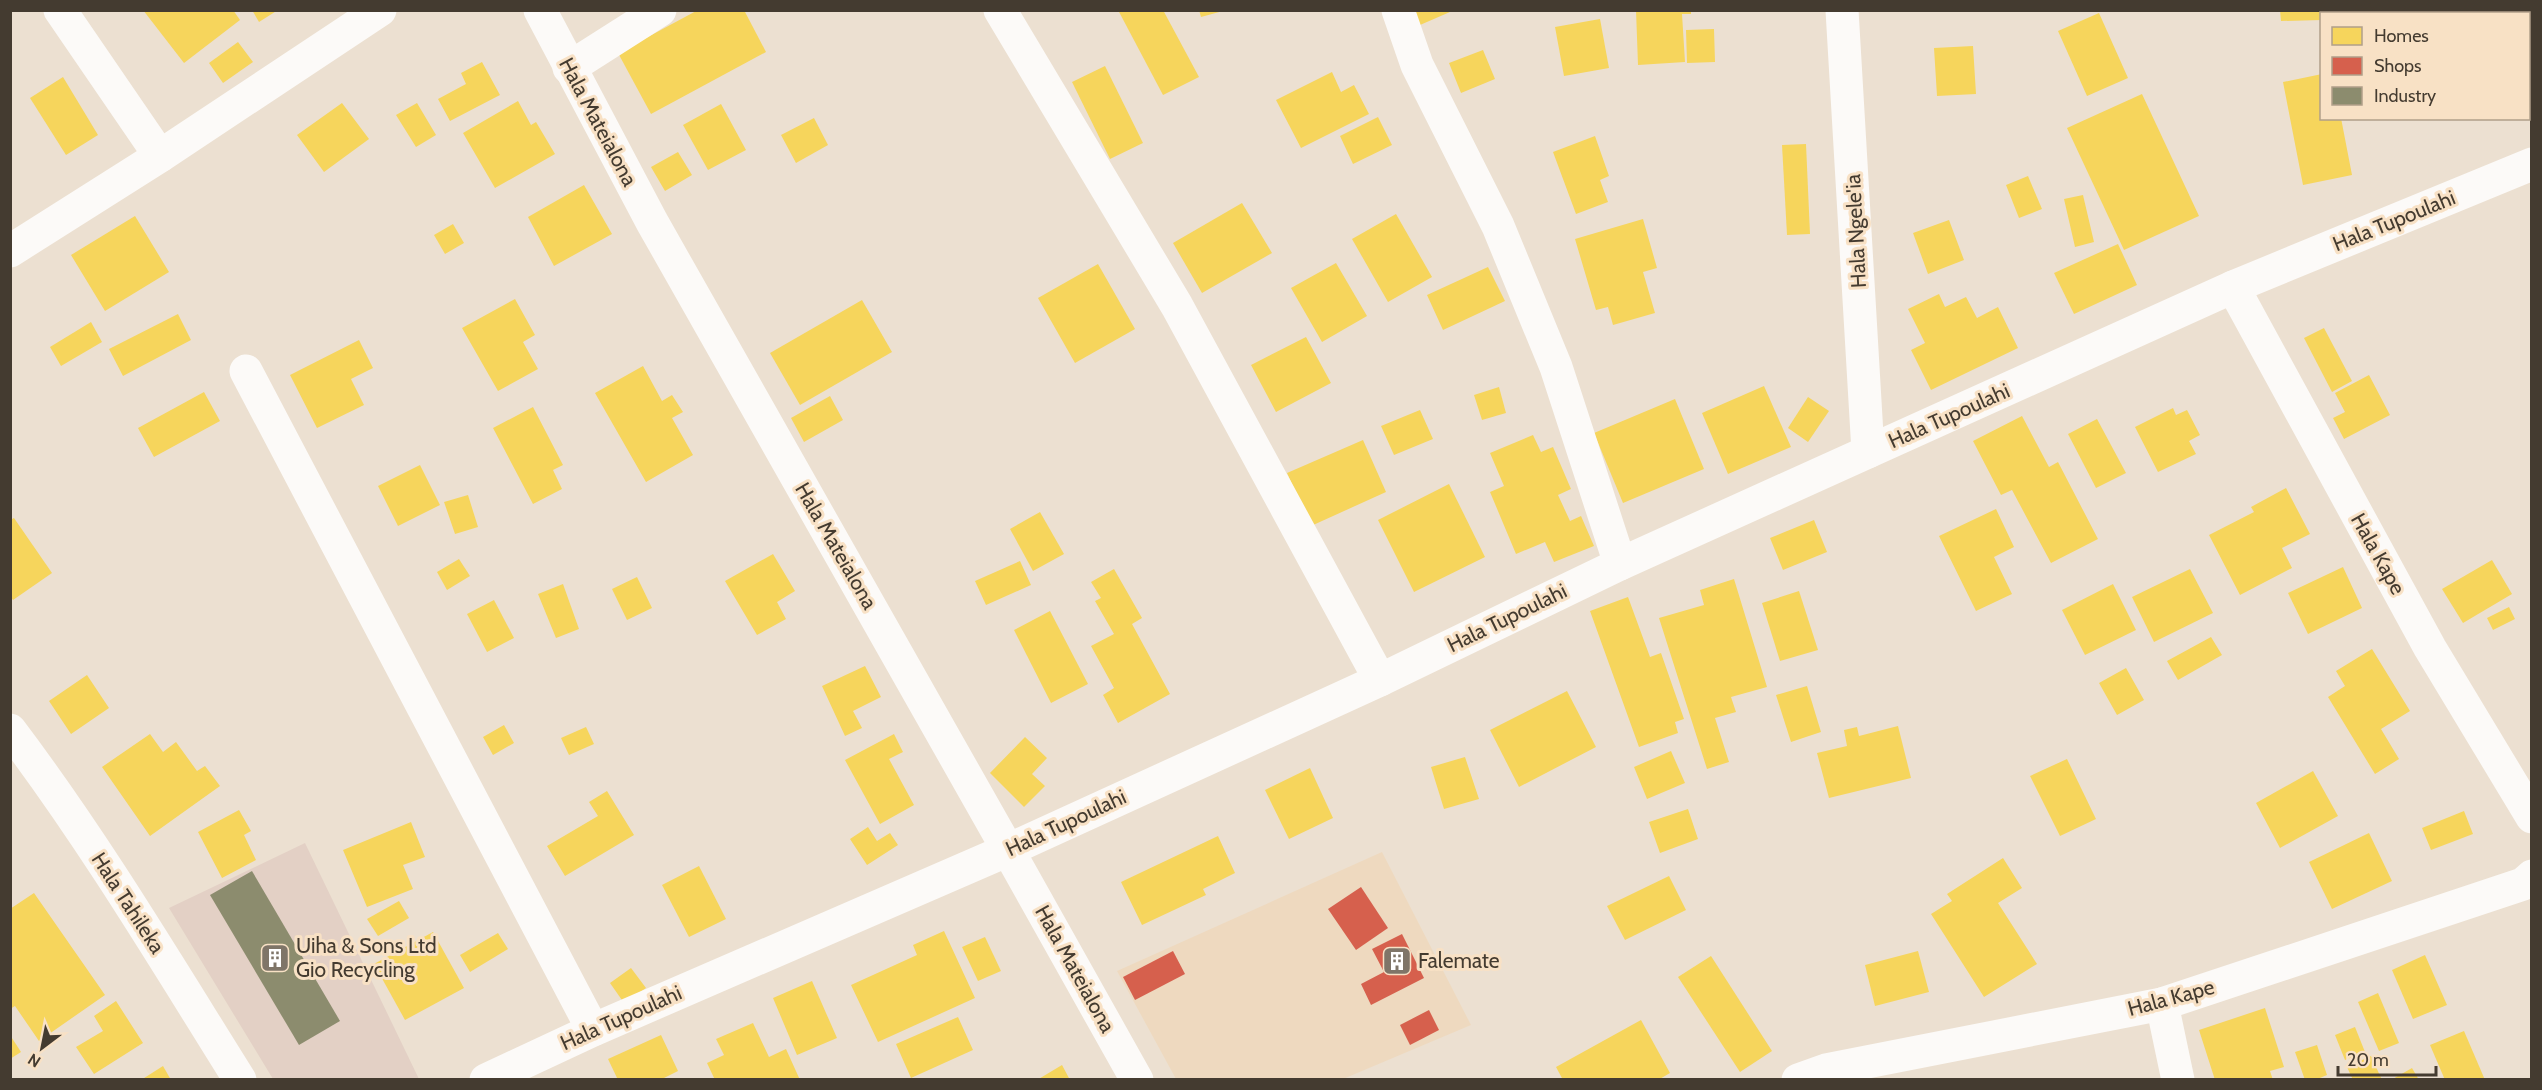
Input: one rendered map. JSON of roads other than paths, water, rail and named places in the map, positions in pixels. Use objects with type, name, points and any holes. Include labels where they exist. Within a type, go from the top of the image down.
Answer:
[{"type":"street","points":[[60,10],[160,156]]},
{"type":"street","points":[[10,251],[160,156],[380,10]]},
{"type":"street","name":"Hala Mateialona","points":[[540,10],[652,222],[1137,1080]]},
{"type":"street","points":[[569,68],[660,10]]},
{"type":"street","points":[[999,10],[1178,306],[1380,680]]},
{"type":"street","points":[[1398,10],[1417,65],[1498,226],[1556,367],[1620,564]]},
{"type":"street","name":"Hala Ngele'ia","points":[[1842,10],[1868,452]]},
{"type":"street","name":"Hala Tupoulahi","points":[[486,1080],[594,1030],[1008,850],[1380,680],[1620,564],[2233,287],[2532,164]]},
{"type":"street","name":"Hala Kape","points":[[2233,287],[2430,648],[2532,817]]},
{"type":"street","points":[[246,371],[594,1030]]},
{"type":"street","name":"Hala Tahileka","points":[[10,730],[42,772],[154,942],[240,1080]]},
{"type":"street","name":"Hala Kape","points":[[1798,1080],[1826,1070],[2162,1004],[2523,884],[2532,876]]},
{"type":"street","points":[[2162,1004],[2178,1080]]},
{"type":"place","name":"Uiha & Sons Ltd Gio Recycling","points":[[275,958]]},
{"type":"place","name":"Falemate","points":[[1397,961]]}]
